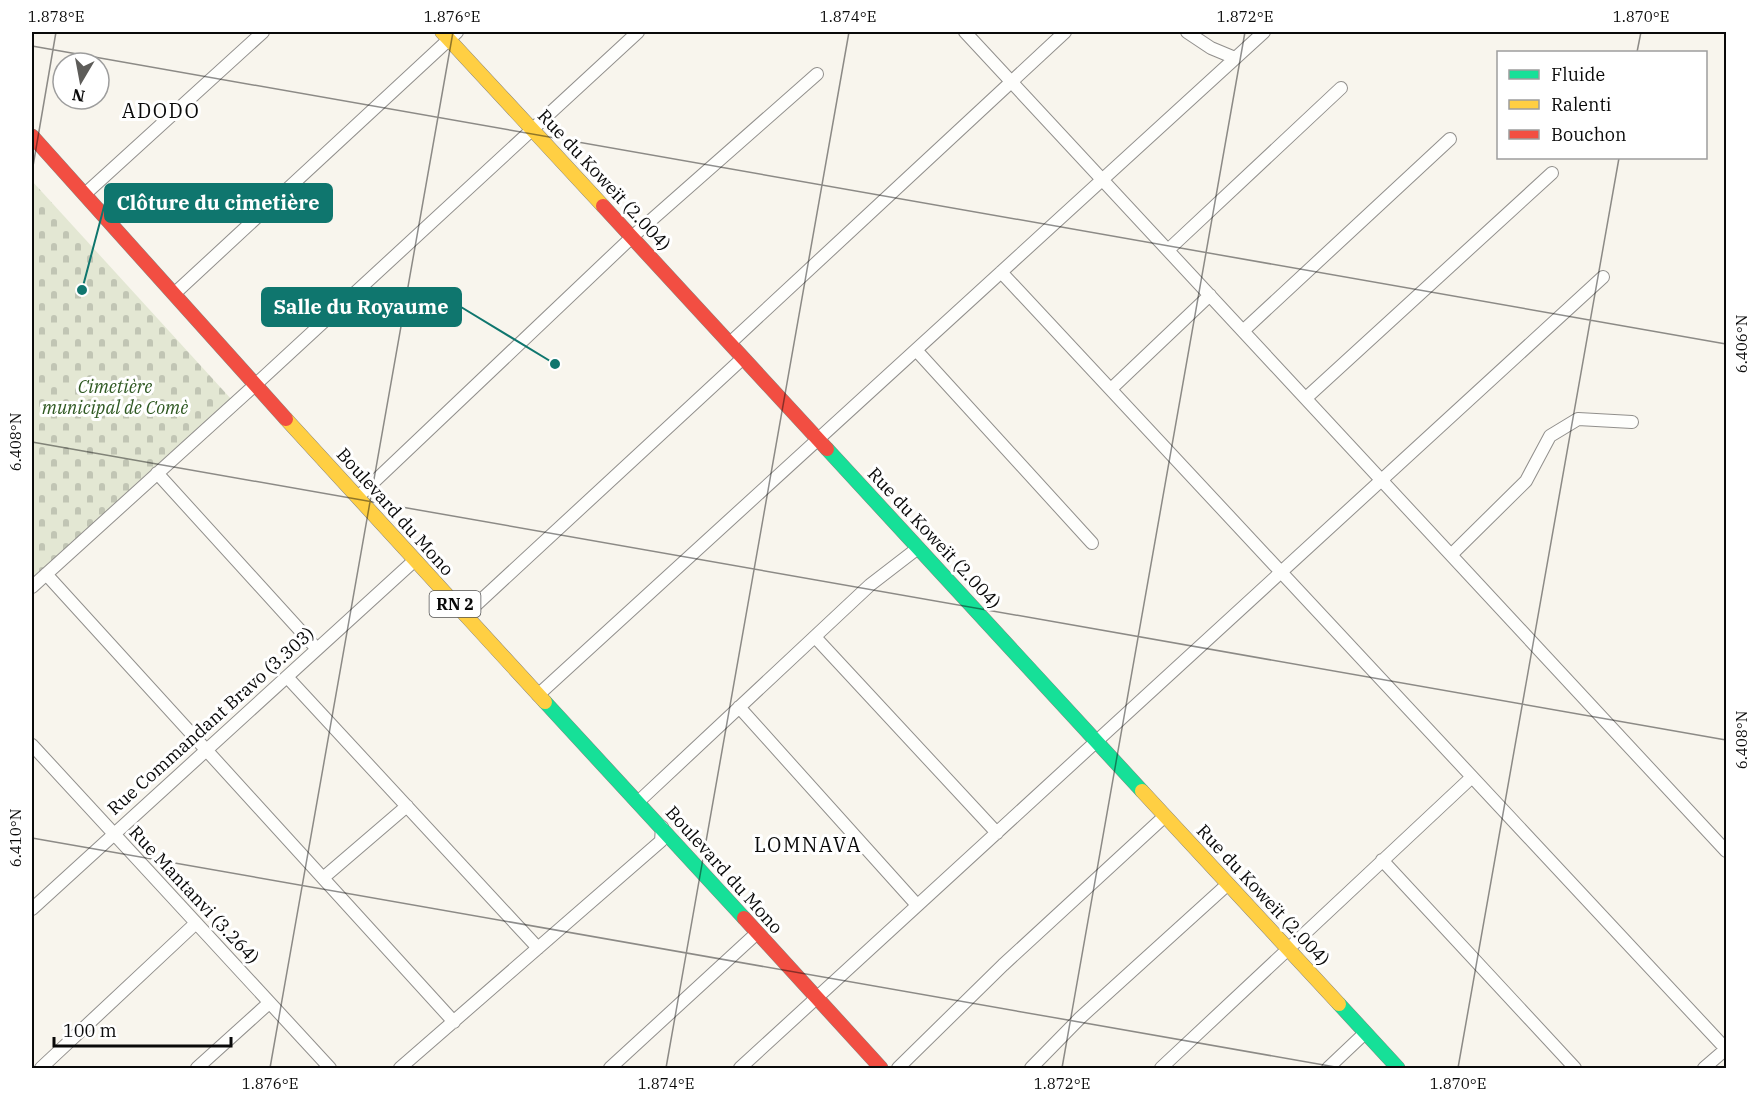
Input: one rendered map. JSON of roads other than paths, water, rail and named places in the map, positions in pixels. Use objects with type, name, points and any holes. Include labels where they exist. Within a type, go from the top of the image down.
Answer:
[{"type":"main road","name":"Rue du Koweït (2.004)","points":[[449,34],[532,129],[1398,1068]]},
{"type":"main road","name":"Boulevard du Mono","points":[[32,136],[174,294],[252,388],[358,497],[412,563],[465,615],[638,802],[662,834]]},
{"type":"main road","name":"Boulevard du Mono","points":[[32,151],[662,834],[813,1001],[868,1068]]},
{"type":"main road","name":"Boulevard du Mono","points":[[813,1001],[881,1068]]},
{"type":"street","points":[[85,194],[263,32]]},
{"type":"street","points":[[32,587],[252,388],[638,32]]},
{"type":"street","points":[[965,32],[1726,851]]},
{"type":"street","points":[[730,343],[1065,32]]},
{"type":"street","points":[[1188,32],[1211,48],[1235,58]]},
{"type":"street","points":[[538,695],[1264,32]]},
{"type":"street","points":[[174,294],[449,34]]},
{"type":"street","points":[[358,497],[632,237],[818,74]]},
{"type":"street","points":[[1168,250],[1341,88]]},
{"type":"street","points":[[1243,331],[1450,139]]},
{"type":"street","points":[[1306,398],[1552,173]]},
{"type":"street","points":[[1002,272],[1726,1049],[1704,1068]]},
{"type":"street","points":[[740,1068],[1603,278]]},
{"type":"street","points":[[1111,389],[1210,295]]},
{"type":"street","points":[[916,350],[1092,543]]},
{"type":"street","points":[[465,615],[743,358]]},
{"type":"street","points":[[1451,555],[1526,481],[1551,436],[1578,419],[1632,422]]},
{"type":"street","points":[[157,473],[317,649]]},
{"type":"street","points":[[638,802],[870,585],[918,548]]},
{"type":"street","name":"Rue Commandant Bravo (3.303)","points":[[32,909],[412,563]]},
{"type":"street","points":[[46,574],[454,1022]]},
{"type":"street","points":[[815,637],[997,833]]},
{"type":"street","points":[[288,678],[538,948]]},
{"type":"street","points":[[739,707],[918,905]]},
{"type":"street","name":"Rue Mantanvi (3.264)","points":[[34,752],[113,833],[327,1068]]},
{"type":"street","points":[[1161,1068],[1472,777]]},
{"type":"street","points":[[323,878],[407,806]]},
{"type":"street","points":[[898,1068],[1003,964],[1165,816]]},
{"type":"street","points":[[400,1068],[538,948],[662,834]]},
{"type":"street","points":[[1382,860],[1575,1068]]},
{"type":"street","points":[[1032,1068],[1080,1018],[1228,885]]},
{"type":"street","points":[[41,1068],[195,923]]},
{"type":"street","points":[[610,1068],[754,936]]},
{"type":"street","points":[[196,1068],[269,1003]]},
{"type":"street","points":[[1328,1068],[1365,1033]]},
{"type":"place","name":"Clôture du cimetière","points":[[82,290]]},
{"type":"place","name":"Salle du Royaume","points":[[555,364]]},
{"type":"district","name":"ADODO","points":[[161,111]]},
{"type":"district","name":"LOMNAVA","points":[[808,845]]},
{"type":"park label","name":"Cimetière municipal de Comè","points":[[115,397]]}]
